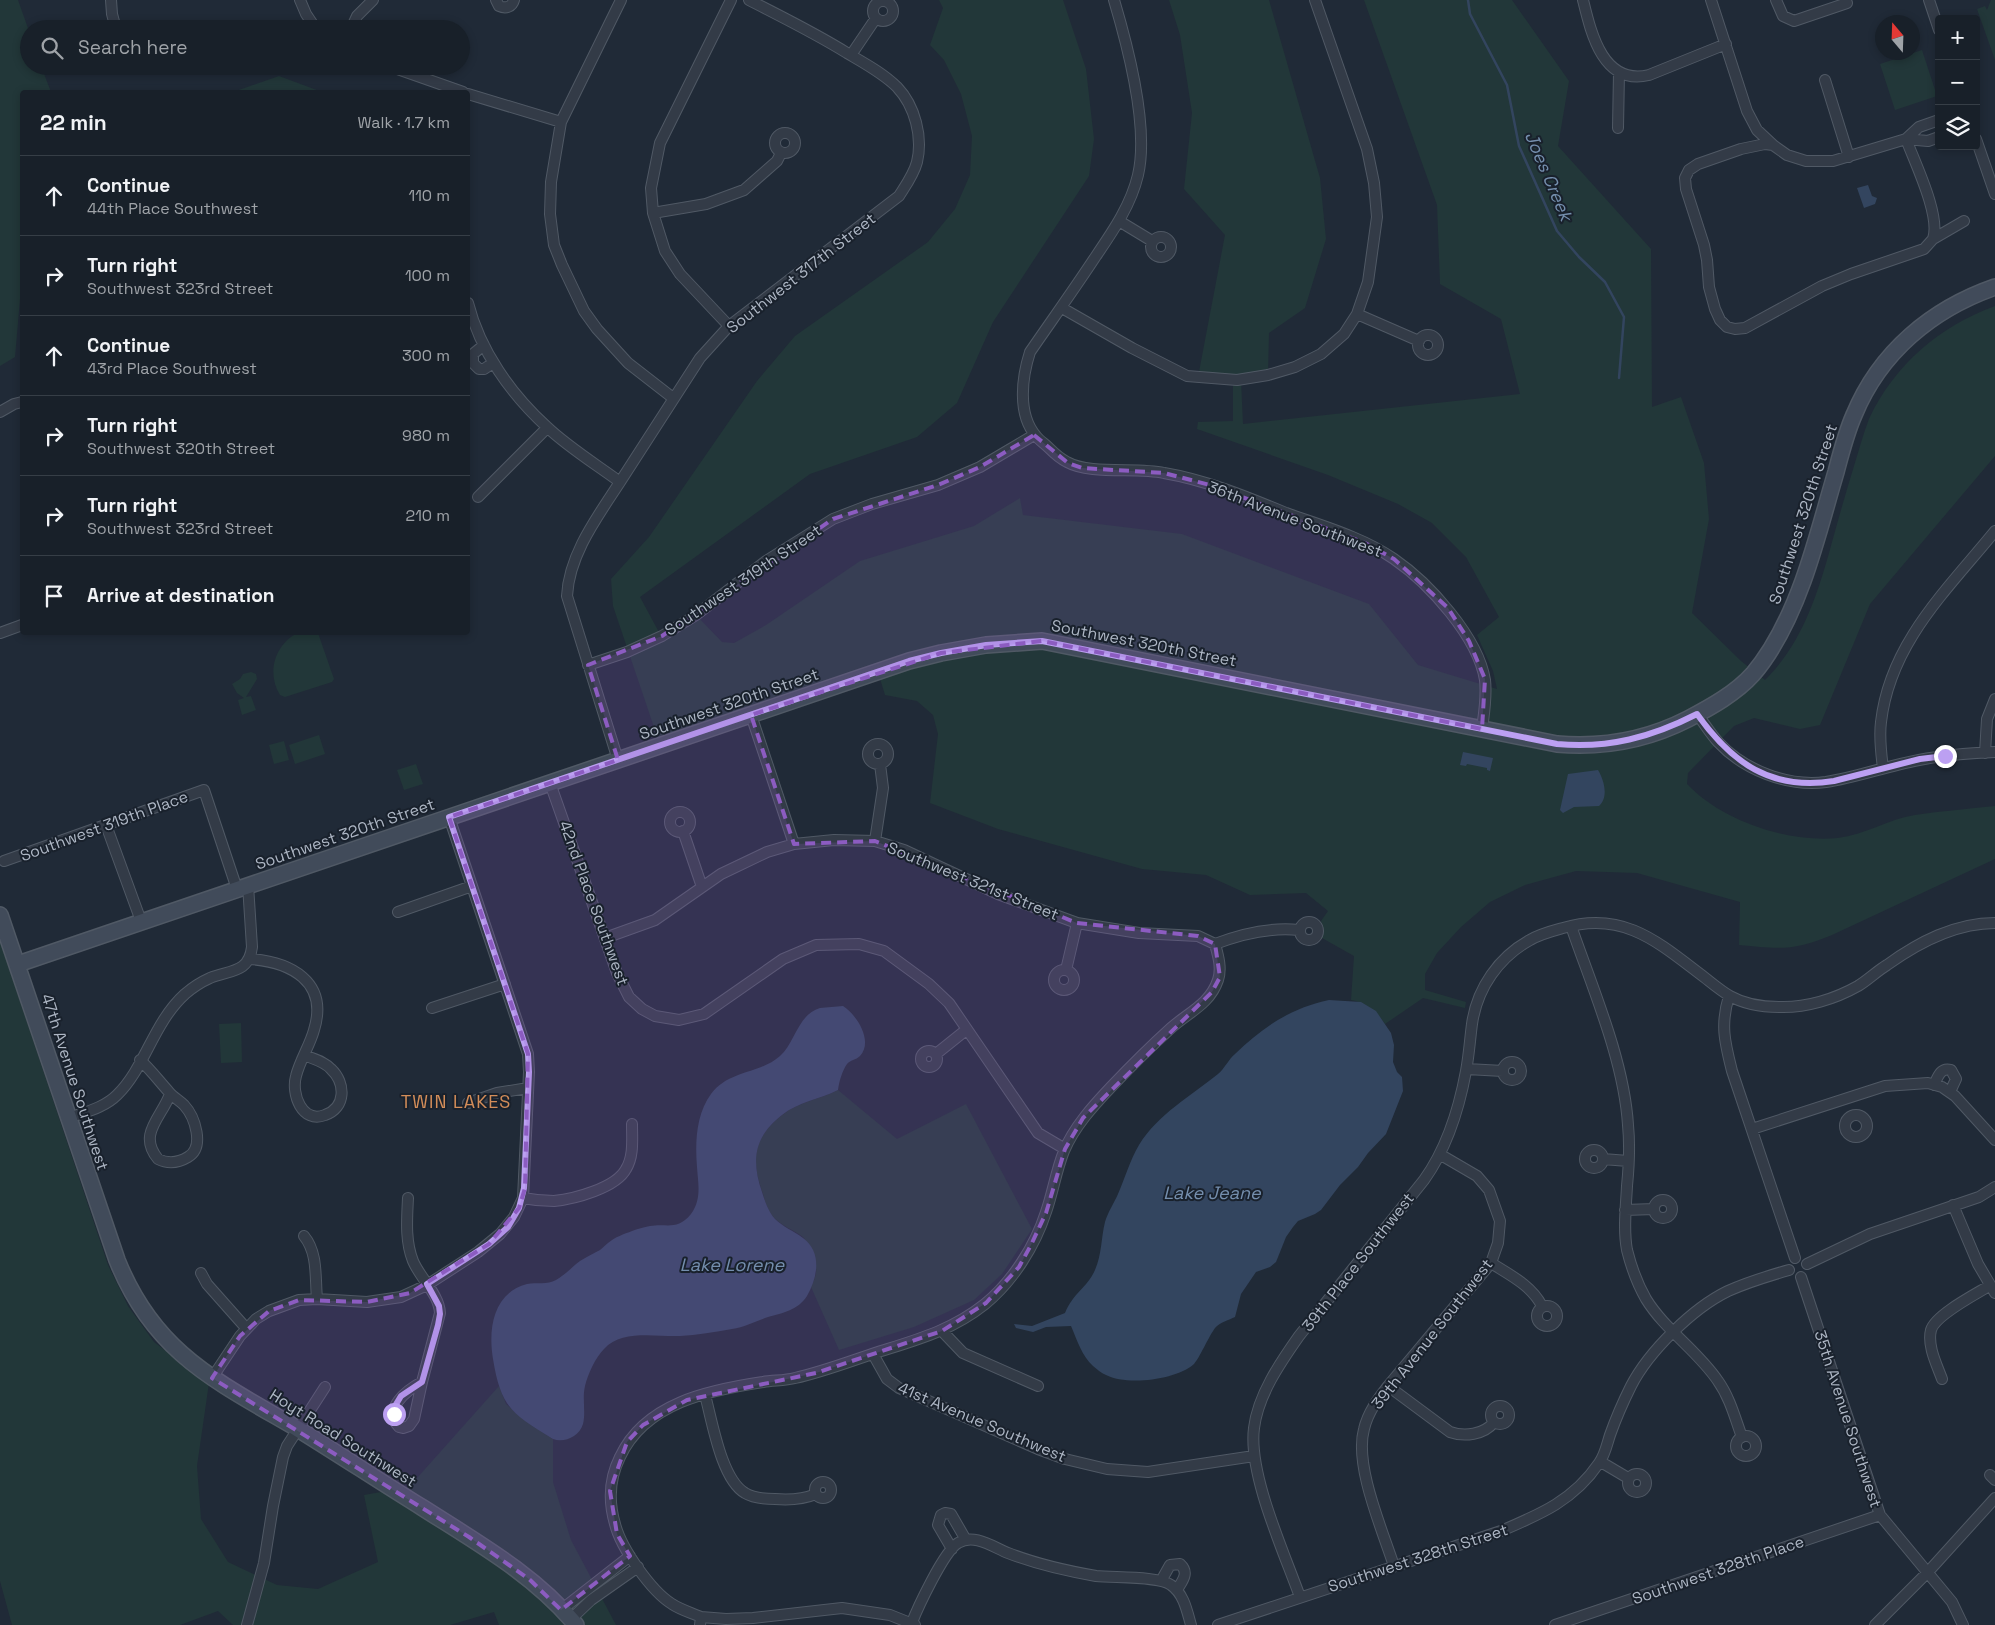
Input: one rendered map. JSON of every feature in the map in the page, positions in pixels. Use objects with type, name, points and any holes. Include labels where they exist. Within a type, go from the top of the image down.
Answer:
[{"type":"main road","name":"Southwest 320th Street","points":[[18,964],[909,661],[986,645],[1042,641],[1557,744],[1603,745],[1652,735],[1697,714],[1742,685],[1754,673],[1777,640],[1794,607],[1812,557],[1847,432],[1861,400],[1877,372],[1899,346],[1932,318],[1970,295],[1995,287]]},
{"type":"main road","name":"47th Avenue Southwest","points":[[0,915],[117,1260]]},
{"type":"main road","name":"Hoyt Road Southwest","points":[[117,1260],[133,1295],[154,1326],[190,1363],[476,1542],[529,1579],[569,1618]]},
{"type":"street","points":[[111,0],[114,20]]},
{"type":"street","points":[[300,0],[310,20]]},
{"type":"street","points":[[355,20],[373,0]]},
{"type":"street","points":[[496,0],[499,6],[505,8],[511,5],[514,0]]},
{"type":"street","points":[[621,0],[561,122],[551,182],[550,214],[554,245],[584,312],[597,329],[628,363],[674,398]]},
{"type":"street","points":[[729,326],[680,274],[665,251],[653,213],[651,188],[660,143],[731,0]]},
{"type":"street","points":[[749,0],[818,35],[851,55],[876,18]]},
{"type":"street","points":[[1034,435],[1025,413],[1022,390],[1023,371],[1030,352],[1062,308],[1119,221],[1138,174],[1140,124],[1131,67],[1114,0]]},
{"type":"street","points":[[1062,308],[1132,348],[1187,376],[1233,380],[1268,375],[1295,367],[1321,354],[1344,334],[1357,314],[1368,282],[1377,217],[1374,182],[1367,149],[1315,0]]},
{"type":"street","points":[[1583,0],[1601,54],[1607,63],[1619,72],[1634,76],[1645,76],[1726,44]]},
{"type":"street","points":[[1711,0],[1746,111],[1757,130],[1787,155],[1806,161],[1833,161],[1906,139],[1919,127],[1935,121]]},
{"type":"street","points":[[1776,0],[1783,16],[1791,21],[1798,21],[1848,3]]},
{"type":"street","points":[[1929,0],[1935,18]]},
{"type":"street","name":"Southwest 317th Street","points":[[618,760],[571,615],[567,596],[567,580],[595,520],[700,358],[729,326],[899,196],[910,179],[917,162],[918,136],[910,107],[897,87],[851,55]]},
{"type":"street","points":[[1618,128],[1619,72]]},
{"type":"street","points":[[414,75],[456,90]]},
{"type":"street","points":[[1825,80],[1850,157]]},
{"type":"street","points":[[470,95],[561,122]]},
{"type":"street","points":[[1906,139],[1928,141],[1935,138]]},
{"type":"street","points":[[1906,139],[1934,215],[1934,240]]},
{"type":"street","points":[[1773,145],[1758,145],[1734,151],[1690,168],[1686,176],[1687,192],[1707,256],[1711,296],[1716,313],[1722,323],[1732,329],[1745,328],[1822,286],[1924,249],[1934,240],[1964,221]]},
{"type":"street","points":[[1980,150],[1995,194]]},
{"type":"street","points":[[653,213],[706,204],[744,190],[777,161],[781,153]]},
{"type":"street","points":[[1119,221],[1152,242]]},
{"type":"street","points":[[470,309],[484,346],[493,363],[513,390],[547,428],[620,482]]},
{"type":"street","points":[[1357,314],[1419,341]]},
{"type":"street","points":[[484,346],[473,354],[473,363],[479,369],[484,369],[493,363]]},
{"type":"street","points":[[4,410],[20,400]]},
{"type":"street","points":[[478,497],[547,428]]},
{"type":"street","name":"Southwest 319th Street","points":[[588,665],[627,652],[662,636],[696,615],[766,561],[833,519],[872,504],[946,481],[980,467],[1034,435]]},
{"type":"street","name":"36th Avenue Southwest","points":[[1034,435],[1068,463],[1082,468],[1131,469],[1164,473],[1210,485],[1365,543],[1394,559],[1420,579],[1443,603],[1462,628],[1485,679],[1486,704],[1482,729]]},
{"type":"street","points":[[1883,768],[1881,723],[1885,697],[1898,659],[1922,620],[1995,531]]},
{"type":"street","points":[[0,632],[20,626]]},
{"type":"street","points":[[1697,714],[1719,743],[1751,768],[1770,776],[1794,782],[1822,782],[1926,758],[1990,753],[1987,719],[1995,699]]},
{"type":"street","points":[[751,715],[794,844]]},
{"type":"street","points":[[875,842],[882,788],[880,764]]},
{"type":"street","name":"42nd Place Southwest","points":[[550,782],[621,983],[635,1004],[655,1016],[679,1020],[704,1014],[771,966],[797,952],[816,945],[838,943],[859,944],[884,951],[929,984],[949,1003],[966,1030]]},
{"type":"street","name":"Southwest 319th Place","points":[[4,861],[204,790],[242,887]]},
{"type":"street","points":[[212,1378],[246,1328],[269,1311],[284,1304],[317,1298],[367,1302],[402,1296],[427,1284],[478,1252],[500,1234],[514,1217],[523,1198],[528,1054],[449,817]]},
{"type":"street","points":[[106,825],[140,921]]},
{"type":"street","points":[[683,831],[702,887]]},
{"type":"street","name":"Southwest 321st Street","points":[[605,938],[655,920],[721,874],[767,852],[794,844],[834,840],[875,842],[904,850],[998,894],[1077,922],[1139,933],[1198,936],[1215,944]]},
{"type":"street","points":[[398,912],[472,886]]},
{"type":"street","points":[[69,1118],[99,1107],[114,1098],[126,1084],[167,1014],[186,993],[206,980],[238,970],[250,959],[252,947],[242,887]]},
{"type":"street","points":[[1066,970],[1077,922]]},
{"type":"street","name":"39th Place Southwest","points":[[1300,1597],[1259,1480],[1254,1456],[1254,1427],[1265,1390],[1299,1336],[1424,1180],[1440,1155],[1458,1108],[1467,1069],[1476,1007],[1485,984],[1499,963],[1517,947],[1537,936],[1571,926],[1594,922],[1617,925],[1637,931],[1654,941],[1730,996],[1754,1004],[1780,1007],[1804,1005],[1831,998],[1859,985],[1918,944],[1943,932],[1967,926],[1995,923]]},
{"type":"street","points":[[1571,926],[1601,1012],[1624,1094],[1628,1126],[1625,1210],[1627,1250],[1646,1299],[1698,1355],[1719,1382],[1732,1408],[1742,1437]]},
{"type":"street","points":[[1191,1625],[1184,1602],[1170,1583],[1096,1576],[1027,1560],[980,1540],[958,1544],[944,1558],[912,1624],[890,1615],[842,1608],[753,1618],[701,1621],[658,1594],[630,1556],[618,1534],[612,1514],[610,1491],[615,1468],[627,1442],[643,1425],[661,1412],[705,1394],[799,1377],[942,1331],[986,1303],[1019,1267],[1046,1213],[1065,1149],[1083,1118],[1110,1088],[1173,1027],[1200,1007],[1212,992],[1220,977],[1219,958],[1215,944],[1240,934],[1289,929],[1299,930]]},
{"type":"street","points":[[250,959],[282,964],[300,974],[308,982],[314,995],[317,1013],[314,1030],[295,1078],[298,1101],[303,1111],[310,1116],[325,1115],[335,1109],[341,1101],[340,1084],[330,1068],[304,1056]]},
{"type":"street","points":[[432,1008],[505,984]]},
{"type":"street","points":[[1730,996],[1724,1012],[1724,1041],[1732,1071],[1796,1258]]},
{"type":"street","points":[[936,1054],[966,1030],[1038,1133],[1065,1149]]},
{"type":"street","points":[[140,1060],[153,1072],[170,1094],[184,1106],[192,1119],[197,1146],[190,1156],[172,1163],[158,1159],[150,1144],[152,1128],[170,1094]]},
{"type":"street","points":[[1467,1069],[1503,1071]]},
{"type":"street","points":[[1951,1070],[1956,1079],[1942,1088],[1941,1072],[1951,1070]]},
{"type":"street","points":[[1752,1129],[1885,1086],[1910,1083],[1942,1088],[1962,1102],[1995,1140]]},
{"type":"street","points":[[468,1103],[497,1093],[528,1088]]},
{"type":"street","points":[[1847,1099],[1852,1116]]},
{"type":"street","points":[[523,1198],[545,1201],[561,1200],[617,1180],[626,1170],[630,1159],[632,1124]]},
{"type":"street","name":"39th Avenue Southwest","points":[[1394,1566],[1365,1476],[1361,1450],[1364,1429],[1368,1417],[1388,1386],[1491,1263],[1498,1243],[1500,1228],[1498,1211],[1492,1194],[1486,1185],[1476,1176],[1440,1155]]},
{"type":"street","points":[[1603,1159],[1628,1160]]},
{"type":"street","points":[[1807,1264],[1870,1234],[1979,1197],[1995,1187]]},
{"type":"street","points":[[408,1198],[409,1247],[415,1265],[438,1304],[440,1314],[422,1382]]},
{"type":"street","points":[[1942,1379],[1930,1338],[1933,1325],[1941,1317],[1992,1289],[1978,1264],[1953,1205]]},
{"type":"street","points":[[1625,1210],[1654,1210]]},
{"type":"street","points":[[304,1236],[310,1243],[313,1253],[317,1298]]},
{"type":"street","points":[[1796,1258],[1801,1258],[1807,1264],[1806,1273],[1801,1277],[1792,1275],[1789,1270],[1789,1264],[1796,1258]]},
{"type":"street","points":[[1491,1263],[1523,1283],[1542,1306]]},
{"type":"street","name":"Southwest 328th Street","points":[[1218,1625],[1501,1531],[1545,1513],[1567,1498],[1601,1462],[1619,1412],[1632,1383],[1659,1348],[1688,1319],[1727,1292],[1759,1279],[1789,1270]]},
{"type":"street","points":[[201,1273],[207,1284],[246,1328]]},
{"type":"street","name":"35th Avenue Southwest","points":[[1801,1277],[1880,1515],[1952,1602],[1963,1625]]},
{"type":"street","points":[[942,1331],[963,1353],[1038,1386]]},
{"type":"street","name":"41st Avenue Southwest","points":[[873,1354],[887,1379],[899,1388],[1056,1456],[1107,1469],[1148,1472],[1254,1456]]},
{"type":"street","points":[[1388,1386],[1444,1429],[1457,1435],[1483,1431],[1491,1427],[1494,1422]]},
{"type":"street","points":[[247,1625],[264,1563],[280,1470],[288,1446],[325,1387]]},
{"type":"street","points":[[705,1394],[724,1465],[734,1484],[745,1494],[761,1499],[782,1499],[816,1494]]},
{"type":"street","points":[[1601,1462],[1628,1478]]},
{"type":"street","points":[[1876,1625],[1928,1572],[1995,1498]]},
{"type":"street","points":[[945,1513],[952,1514],[958,1544],[938,1525],[941,1515],[945,1513]]},
{"type":"street","name":"Southwest 328th Place","points":[[1556,1625],[1880,1515]]},
{"type":"street","points":[[569,1618],[630,1556]]},
{"type":"street","points":[[1161,1581],[1170,1565],[1180,1564],[1184,1569],[1185,1576],[1177,1590]]},
{"type":"street","points":[[569,1618],[638,1567]]},
{"type":"highlighted area","points":[[1034,435],[1068,463],[1082,468],[1164,473],[1210,485],[1365,543],[1394,559],[1448,608],[1469,641],[1485,679],[1482,729],[1042,641],[941,653],[751,715],[794,844],[875,841],[1077,923],[1198,936],[1215,944],[1220,977],[1212,992],[1083,1118],[1065,1149],[1046,1213],[1031,1245],[1019,1267],[986,1303],[942,1331],[816,1373],[687,1400],[643,1425],[627,1442],[610,1491],[617,1534],[630,1556],[561,1610],[529,1579],[469,1537],[212,1378],[240,1336],[269,1311],[299,1300],[367,1302],[410,1293],[489,1244],[519,1208],[525,1188],[528,1054],[449,817],[618,760],[588,665],[662,636],[833,519],[938,485],[980,467]]},
{"type":"green space","points":[[0,0],[18,0],[25,20],[20,20],[20,75],[44,75],[50,90],[20,90],[20,299],[15,357],[0,366]]},
{"type":"green space","points":[[939,0],[1063,0],[1086,69],[1094,139],[1089,176],[993,322],[957,403],[917,437],[810,474],[640,597],[661,636],[696,615],[722,642],[734,643],[766,625],[860,561],[974,526],[1020,498],[1023,515],[1182,534],[1369,604],[1418,665],[1497,689],[1493,671],[1477,635],[1499,617],[1466,557],[1432,523],[1398,504],[1328,475],[1197,429],[1198,422],[1233,421],[1233,380],[1198,377],[1225,235],[1184,189],[1192,113],[1180,35],[1169,0],[1269,0],[1320,178],[1326,239],[1305,308],[1269,333],[1268,375],[1241,380],[1243,424],[1520,394],[1501,319],[1440,284],[1437,205],[1364,0],[1512,0],[1569,81],[1558,146],[1651,249],[1652,407],[1681,397],[1704,463],[1709,519],[1692,613],[1741,661],[1765,680],[1788,652],[1812,604],[1824,570],[1865,430],[1879,399],[1905,365],[1938,336],[1975,314],[1995,306],[1995,456],[1870,604],[1820,725],[1800,729],[1754,718],[1734,726],[1688,773],[1687,784],[1718,809],[1737,819],[1777,833],[1819,839],[1848,836],[1915,815],[1995,806],[1995,859],[1832,935],[1807,944],[1786,948],[1739,945],[1740,902],[1637,873],[1576,871],[1525,885],[1490,902],[1461,927],[1437,953],[1425,974],[1425,990],[1466,1002],[1465,1008],[1423,998],[1385,1024],[1370,1008],[1351,1000],[1354,956],[1322,938],[1324,930],[1321,921],[1328,911],[1306,893],[1250,895],[1206,875],[1142,869],[998,829],[930,803],[938,734],[933,715],[917,701],[885,695],[878,672],[660,745],[613,606],[611,579],[649,537],[757,381],[795,336],[928,242],[955,209],[970,175],[972,136],[961,94],[944,60],[930,45],[943,8]]},
{"type":"green space","points":[[1991,0],[1995,0],[1995,60],[1977,9],[1985,6],[1987,10]]},
{"type":"green space","points":[[1922,50],[1935,90],[1935,97],[1895,110],[1880,64],[1892,60],[1920,60],[1920,51]]},
{"type":"green space","points":[[279,76],[317,90],[239,90]]},
{"type":"green space","points":[[294,635],[319,635],[334,679],[332,682],[285,697],[280,695],[274,677],[275,659],[284,644]]},
{"type":"green space","points":[[251,672],[256,674],[257,679],[246,697],[251,696],[256,710],[242,715],[238,700],[244,698],[237,693],[232,684],[240,679],[243,674]]},
{"type":"green space","points":[[319,735],[325,754],[295,764],[289,745]]},
{"type":"green space","points":[[284,741],[289,760],[274,764],[269,745]]},
{"type":"green space","points":[[416,764],[423,784],[404,790],[397,770]]},
{"type":"green space","points":[[0,941],[108,1265],[128,1306],[154,1342],[209,1383],[197,1466],[201,1519],[228,1562],[277,1585],[318,1589],[378,1562],[364,1495],[409,1487],[499,1386],[506,1404],[527,1422],[553,1439],[553,1482],[571,1540],[616,1625],[499,1625],[494,1612],[450,1625],[233,1625],[218,1611],[180,1625],[12,1625],[0,1581]]},
{"type":"green space","points":[[241,1023],[242,1062],[221,1063],[219,1024]]},
{"type":"green space","points":[[838,1090],[897,1139],[966,1104],[1032,1229],[1002,1274],[974,1300],[914,1327],[839,1350],[811,1287],[816,1271],[808,1247],[803,1237],[777,1221],[770,1212],[759,1182],[756,1161],[757,1151],[765,1133],[782,1115],[795,1107]]},
{"type":"water","points":[[1868,185],[1872,196],[1877,198],[1875,204],[1864,208],[1857,188]]},
{"type":"water","points":[[1463,752],[1493,758],[1490,771],[1487,768],[1467,764],[1466,766],[1460,765]]},
{"type":"water","points":[[1598,770],[1605,788],[1604,798],[1599,806],[1574,807],[1563,813],[1560,810],[1568,774]]},
{"type":"water","name":"Lake Jeane","points":[[1329,1000],[1361,1002],[1376,1011],[1391,1033],[1394,1045],[1393,1062],[1397,1072],[1402,1077],[1403,1091],[1386,1134],[1340,1185],[1321,1210],[1298,1221],[1286,1237],[1276,1262],[1270,1267],[1256,1272],[1241,1294],[1235,1317],[1215,1328],[1194,1364],[1176,1374],[1151,1380],[1138,1381],[1115,1378],[1102,1373],[1089,1362],[1080,1348],[1071,1326],[1046,1327],[1033,1332],[1016,1328],[1014,1324],[1032,1326],[1065,1313],[1072,1300],[1088,1282],[1099,1258],[1105,1222],[1130,1163],[1139,1145],[1156,1124],[1175,1106],[1218,1074],[1233,1056],[1267,1027],[1290,1013]]},
{"type":"water","name":"Lake Lorene","points":[[843,1006],[853,1015],[862,1028],[865,1043],[864,1050],[860,1056],[847,1064],[838,1090],[795,1107],[782,1115],[766,1132],[757,1150],[756,1159],[759,1180],[769,1209],[778,1222],[809,1244],[816,1257],[816,1273],[807,1296],[799,1305],[790,1310],[737,1328],[686,1336],[630,1336],[611,1343],[595,1361],[586,1381],[583,1424],[575,1436],[562,1440],[553,1439],[527,1423],[518,1416],[505,1399],[496,1375],[491,1336],[495,1314],[500,1304],[507,1295],[527,1284],[556,1280],[580,1261],[600,1250],[617,1237],[648,1226],[672,1225],[681,1223],[686,1219],[697,1203],[696,1148],[699,1120],[711,1094],[727,1080],[772,1062],[780,1056],[802,1022],[813,1011],[820,1008]]},
{"type":"waterway","name":"Joes Creek","points":[[1468,0],[1470,14],[1507,85],[1519,146],[1557,231],[1579,257],[1605,282],[1624,317],[1619,378]]},
{"type":"district","name":"TWIN LAKES","points":[[456,1101]]},
{"type":"route","points":[[394,1414],[395,1406],[401,1396],[422,1382],[438,1325],[439,1306],[427,1284],[478,1252],[508,1227],[519,1208],[524,1188],[529,1072],[528,1054],[449,817],[909,661],[986,645],[1042,641],[1360,703],[1557,744],[1585,746],[1634,740],[1677,725],[1697,714],[1719,743],[1751,768],[1794,782],[1834,781],[1920,759],[1945,756]]}]
